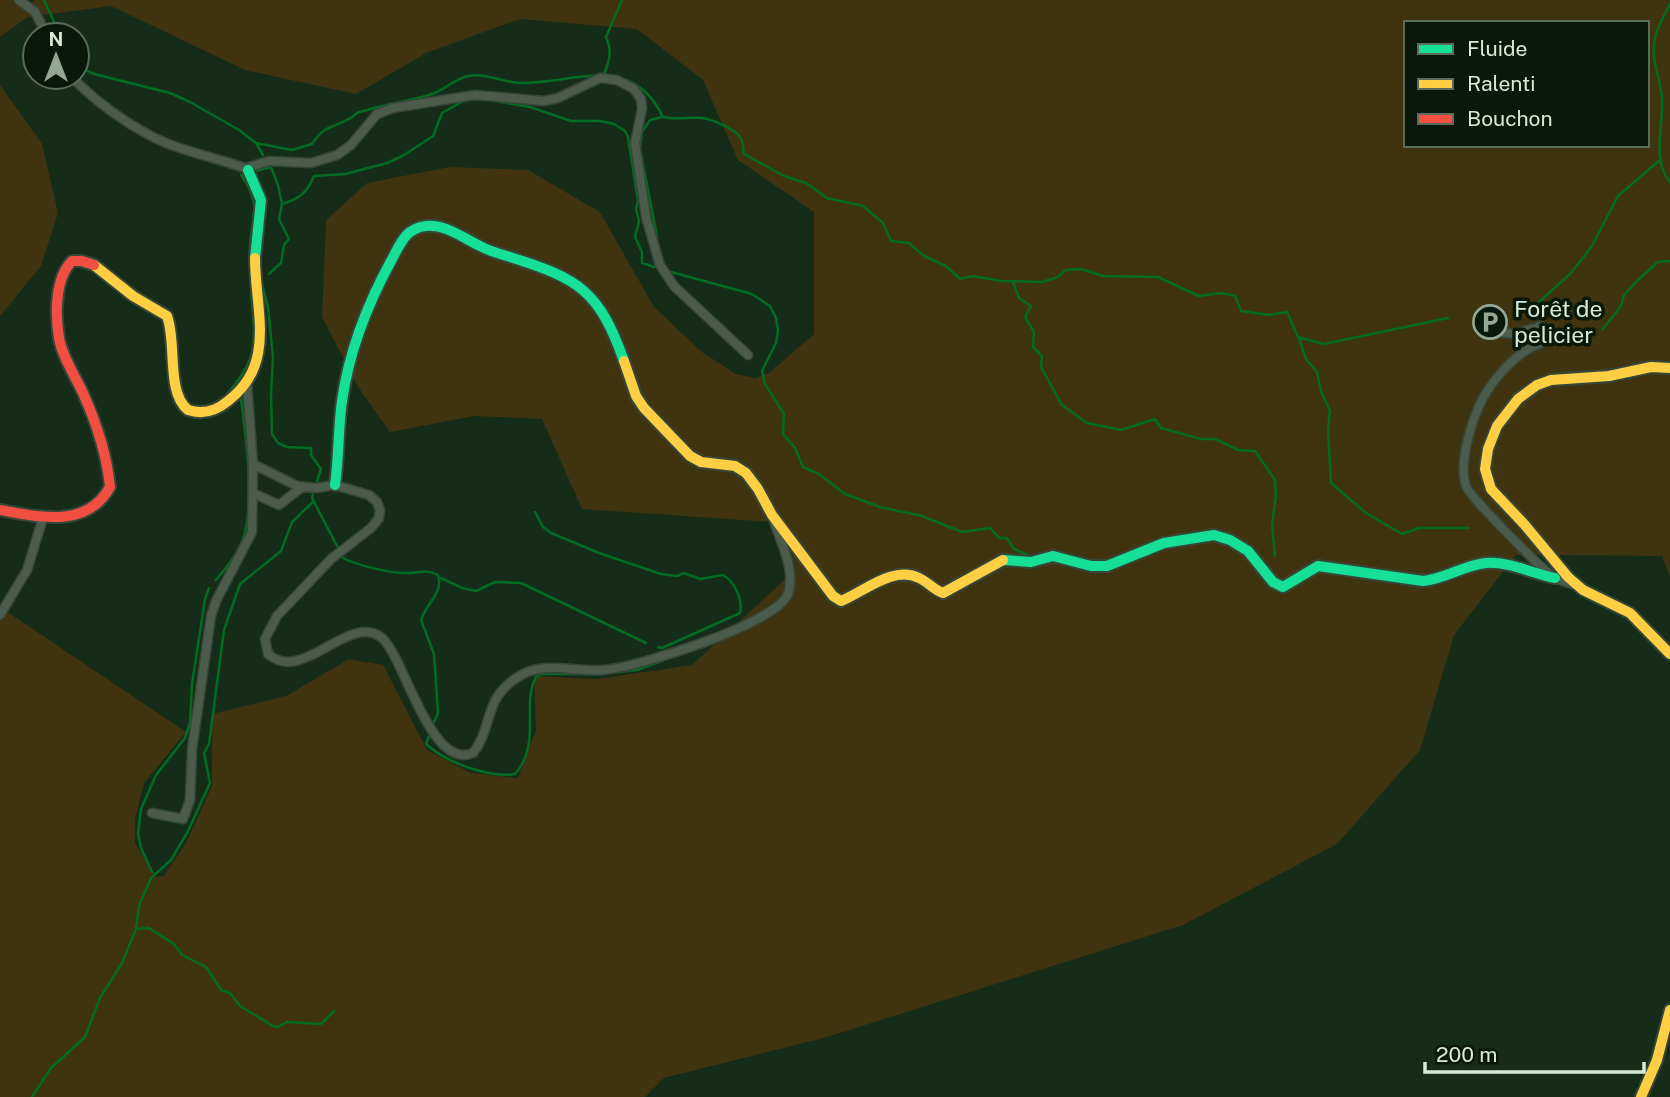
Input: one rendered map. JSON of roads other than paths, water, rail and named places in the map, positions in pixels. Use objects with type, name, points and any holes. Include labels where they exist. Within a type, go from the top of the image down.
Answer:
[{"type":"street","points":[[19,0],[34,10],[40,21]]},
{"type":"street","points":[[87,91],[148,135],[247,168],[269,161],[311,163],[337,155],[351,145],[377,114],[393,108],[475,95],[549,100],[600,78],[617,80],[634,89],[641,99],[642,109],[635,144],[646,217],[660,265],[677,290],[748,355]]},
{"type":"street","points":[[0,510],[43,518],[68,517],[91,508],[105,496],[110,487],[108,468],[87,401],[59,341],[58,287],[63,270],[72,261],[82,260],[95,265],[131,295],[167,316],[174,337],[177,392],[184,408],[202,413],[213,410],[247,383],[256,365],[258,349],[255,253],[261,209],[259,192],[247,168]]},
{"type":"street","points":[[335,485],[346,376],[366,309],[405,235],[416,228],[433,226],[487,249],[551,270],[586,292],[606,316],[636,396],[644,408],[690,456],[701,462],[735,466],[746,473],[772,515],[833,596],[841,601],[870,584],[899,575],[919,577],[936,592],[943,593],[1003,561],[1031,562],[1053,556],[1091,566],[1107,566],[1164,543],[1207,535],[1222,536],[1236,543],[1253,557],[1275,584],[1283,587],[1290,585],[1308,569],[1318,566],[1423,581],[1438,580],[1476,565],[1489,563],[1555,578],[1639,617],[1670,654]]},
{"type":"street","points":[[1487,330],[1513,334],[1543,326],[1549,328],[1550,333],[1547,339],[1530,348],[1507,367],[1482,400],[1472,424],[1465,458],[1466,486],[1476,500],[1555,578]]},
{"type":"street","points":[[1575,585],[1491,489],[1485,469],[1492,438],[1518,399],[1543,382],[1609,376],[1651,367],[1670,368]]},
{"type":"street","points":[[152,813],[183,818],[190,804],[192,750],[211,616],[250,536],[253,464],[247,383]]},
{"type":"street","points":[[253,464],[285,482],[302,487],[335,485],[373,497],[379,505],[379,518],[371,528],[331,559],[277,616],[266,635],[267,651],[273,658],[281,661],[296,661],[349,636],[365,632],[376,634],[388,645],[422,713],[439,740],[451,750],[466,755],[473,753],[479,744],[494,701],[510,683],[523,674],[539,669],[592,671],[619,668],[704,642],[752,623],[777,608],[786,597],[790,579],[787,559],[772,515]]},
{"type":"street","points":[[253,492],[279,505],[302,487]]},
{"type":"street","points":[[0,615],[27,570],[43,518]]},
{"type":"street","points":[[1641,1097],[1657,1060],[1670,1010]]},
{"type":"waterway","points":[[44,0],[54,21]]},
{"type":"waterway","points":[[604,74],[610,55],[606,37],[622,0]]},
{"type":"waterway","points":[[1670,4],[1654,42],[1662,98],[1661,164],[1670,182]]},
{"type":"waterway","points":[[91,73],[170,93],[190,102],[239,130],[256,143],[263,155]]},
{"type":"waterway","points":[[256,143],[292,150],[312,144],[328,128],[357,113],[435,93],[468,76],[481,75],[521,83],[601,76],[619,78],[635,84],[650,97],[663,117],[702,118],[717,122],[741,138],[744,154],[784,176],[806,183],[827,198],[863,206],[883,223],[891,241],[909,243],[924,256],[946,266],[960,279],[973,276],[1001,281],[1042,282],[1058,277],[1066,270],[1081,269],[1103,276],[1158,277],[1199,296],[1221,293],[1235,296],[1241,311],[1269,315],[1287,312],[1298,337],[1324,344],[1448,318]]},
{"type":"waterway","points":[[282,204],[302,194],[314,176],[345,174],[387,163],[404,155],[433,136],[442,113],[465,100]]},
{"type":"waterway","points":[[489,100],[530,107],[571,121],[614,124],[625,131],[638,201],[636,209],[639,221],[635,237],[642,252],[642,263],[654,267]]},
{"type":"waterway","points":[[657,236],[640,149],[642,132],[650,120],[662,117]]},
{"type":"waterway","points":[[1537,304],[1571,273],[1592,246],[1618,196],[1661,159]]},
{"type":"waterway","points":[[256,171],[271,167],[282,204],[279,219],[289,239],[284,245],[281,263],[269,274]]},
{"type":"waterway","points":[[243,175],[253,197],[254,207],[250,256]]},
{"type":"waterway","points":[[1603,329],[1621,306],[1624,295],[1640,278],[1658,262],[1670,261]]},
{"type":"waterway","points":[[671,272],[752,294],[770,306],[778,330],[776,343],[762,371],[765,384],[784,414],[783,434],[795,448],[803,467],[819,474],[845,494],[880,507],[922,516],[962,532],[990,528],[999,538],[1007,538],[1014,549],[1028,555]]},
{"type":"waterway","points":[[261,280],[268,307],[273,357],[272,434],[278,443],[287,447],[311,448],[311,455],[321,469],[317,481]]},
{"type":"waterway","points":[[1013,282],[1019,298],[1031,306],[1025,317],[1034,332],[1033,347],[1042,356],[1041,367],[1062,405],[1087,423],[1121,430],[1155,419],[1161,428],[1201,439],[1215,439],[1238,450],[1255,451],[1275,480],[1272,525],[1275,556]]},
{"type":"waterway","points":[[227,394],[251,357],[254,335],[251,291]]},
{"type":"waterway","points":[[1299,338],[1306,359],[1317,372],[1321,391],[1330,411],[1328,430],[1331,483],[1366,513],[1402,534],[1419,528],[1469,528]]},
{"type":"waterway","points":[[216,580],[238,550],[247,525],[248,471],[239,399]]},
{"type":"waterway","points":[[313,494],[312,498],[337,546]]},
{"type":"waterway","points":[[32,1097],[51,1068],[85,1037],[100,998],[122,963],[136,929],[139,906],[151,878],[171,860],[210,783],[204,753],[209,744],[224,630],[240,584],[281,551],[292,522],[313,502]]},
{"type":"waterway","points":[[535,512],[543,527],[551,533],[599,553],[661,574],[677,576],[684,573],[700,579],[723,575],[731,582],[739,597],[740,613],[662,648],[658,647]]},
{"type":"waterway","points":[[343,558],[390,572],[425,572],[438,575],[437,593],[421,620],[434,654],[438,713],[434,722]]},
{"type":"waterway","points":[[441,578],[476,591],[495,582],[521,583],[646,643]]},
{"type":"waterway","points":[[152,872],[138,834],[141,809],[156,775],[185,738],[190,723],[192,684],[209,588]]},
{"type":"waterway","points":[[599,674],[637,670],[664,660]]},
{"type":"waterway","points":[[429,736],[426,744],[455,762],[492,774],[515,774],[528,750],[530,699],[536,677],[542,674],[593,674]]},
{"type":"waterway","points":[[137,929],[149,928],[174,944],[182,955],[206,967],[221,990],[230,993],[240,1006],[273,1026],[278,1027],[287,1022],[321,1024],[334,1011]]},
{"type":"place","name":"Forêt de pelicier","points":[[1490,322]]}]
